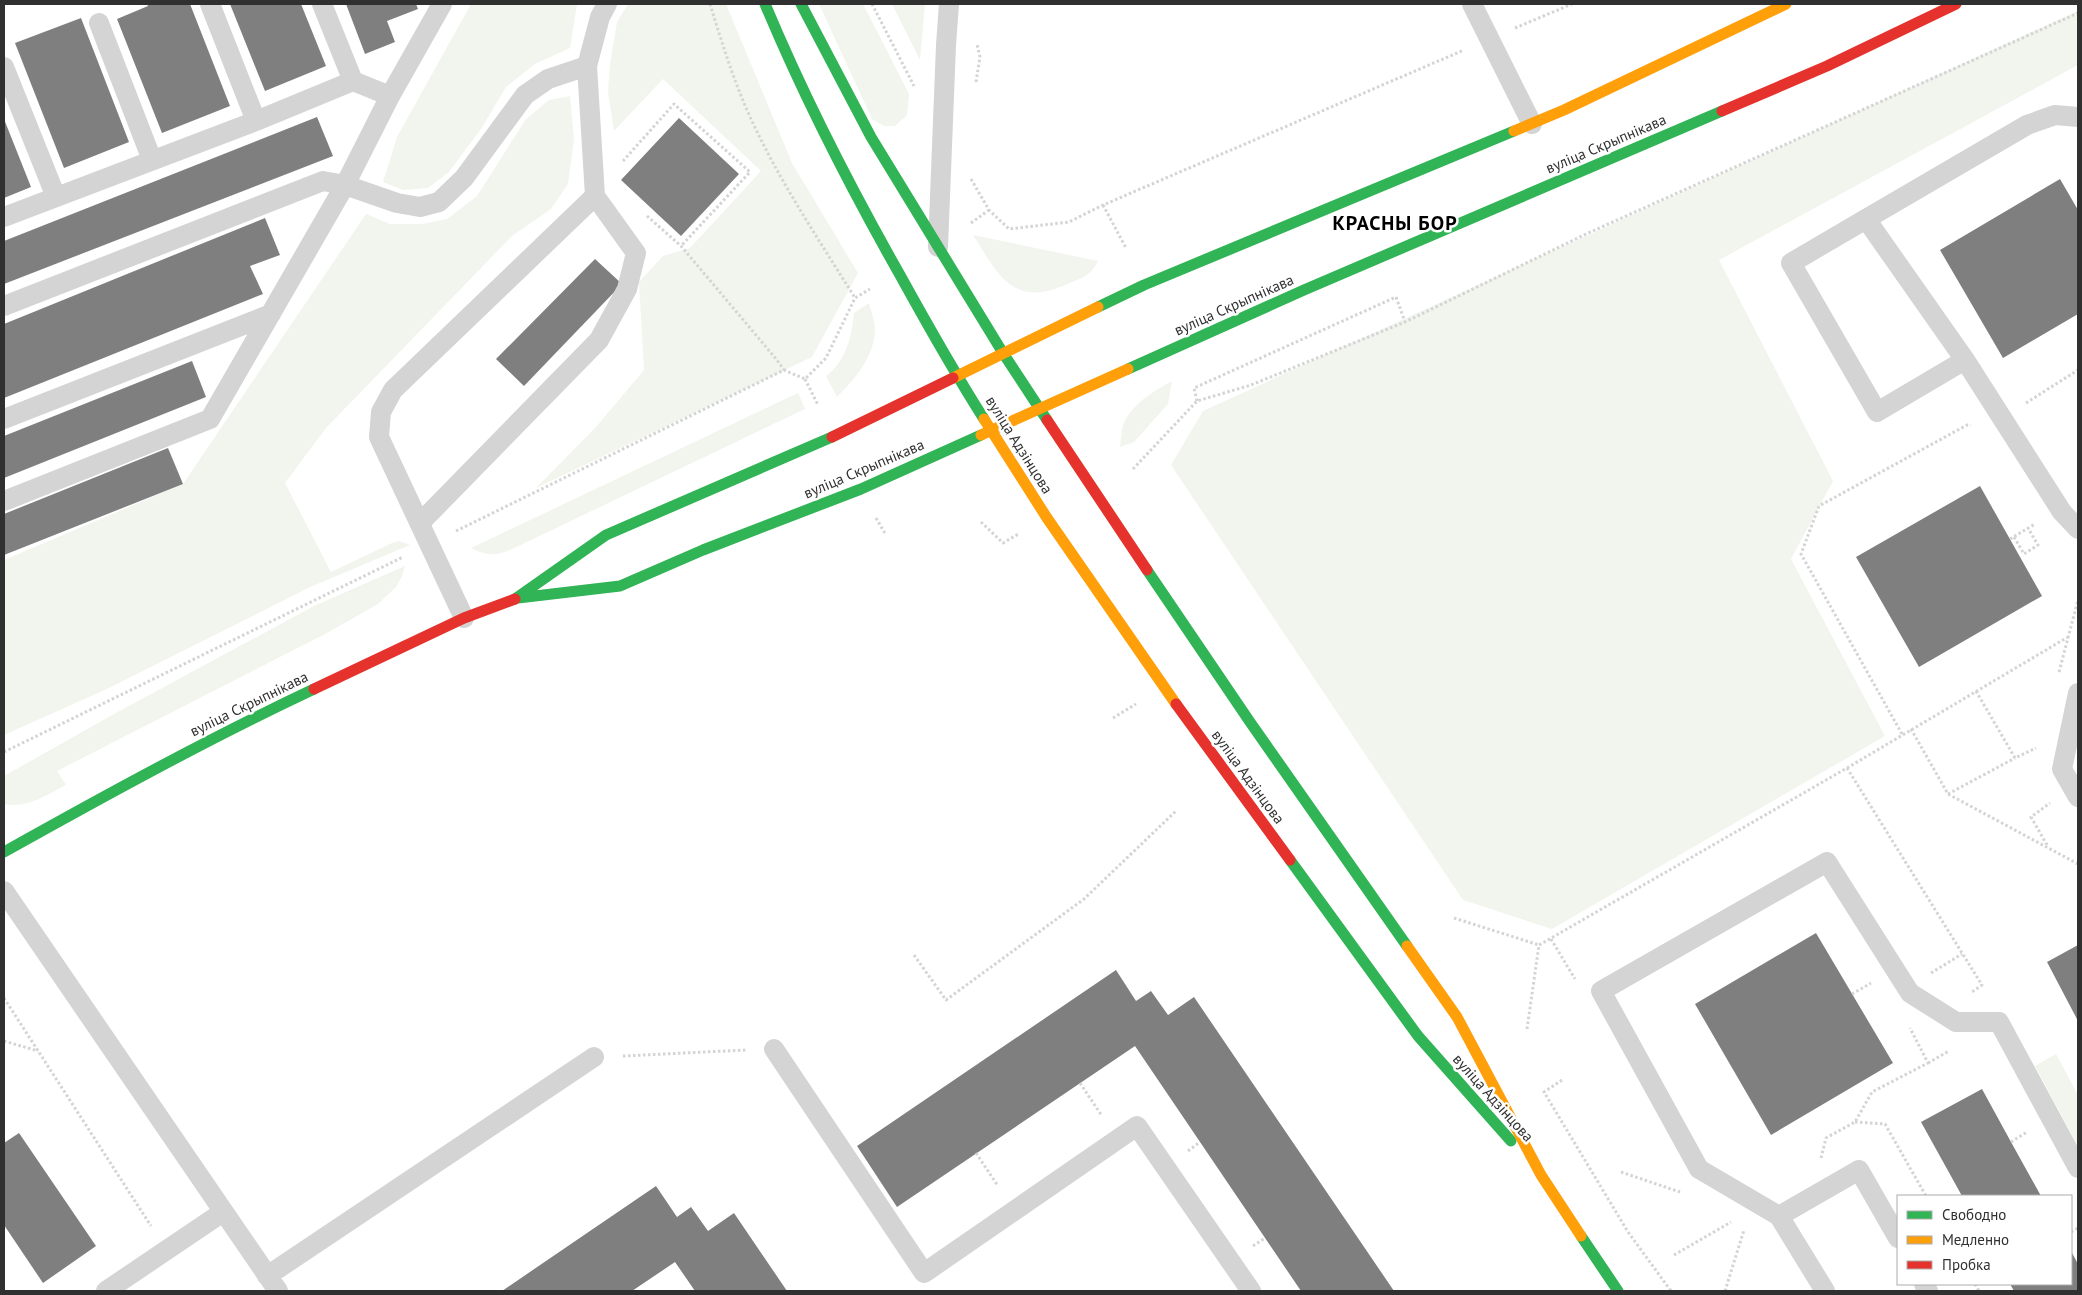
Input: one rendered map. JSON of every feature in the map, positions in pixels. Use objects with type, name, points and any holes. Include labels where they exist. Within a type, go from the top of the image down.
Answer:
[{"type":"main road","name":"вуліца Адзінцова","points":[[765,4],[784,50],[840,165],[957,377],[1047,518],[1163,686],[1418,1036],[1542,1176]]},
{"type":"main road","name":"вуліца Адзінцова","points":[[800,4],[871,137],[1003,353],[1093,491],[1245,714],[1456,1017],[1542,1176],[1618,1291]]},
{"type":"main road","name":"вуліца Скрыпнікава","points":[[514,599],[606,535],[834,436],[1144,285],[1564,110],[1786,4]]},
{"type":"main road","name":"вуліца Скрыпнікава","points":[[4,852],[250,719],[464,618],[514,599],[620,586],[703,550],[862,489],[1304,290],[1827,66],[1956,4]]},
{"type":"lane","points":[[210,4],[256,120]]},
{"type":"lane","points":[[322,4],[353,81]]},
{"type":"lane","points":[[420,523],[599,340],[627,289],[636,253],[595,196],[587,66],[600,17],[607,4]]},
{"type":"lane","points":[[938,247],[945,54],[949,4]]},
{"type":"lane","points":[[1472,4],[1488,40],[1532,124]]},
{"type":"lane","points":[[4,501],[210,419],[345,185],[390,96],[441,5]]},
{"type":"lane","points":[[99,23],[152,160]]},
{"type":"lane","points":[[4,306],[323,181],[345,185],[397,203],[420,207],[440,202],[464,178],[525,95],[548,79],[587,66]]},
{"type":"lane","points":[[4,67],[56,197]]},
{"type":"lane","points":[[4,217],[353,81],[390,96]]},
{"type":"lane","points":[[1965,360],[1878,412],[1792,263],[2027,125],[2056,114],[2078,117]]},
{"type":"lane","points":[[464,618],[379,437],[381,412],[393,390],[595,196]]},
{"type":"lane","points":[[1866,219],[1965,360],[2062,512],[2078,529]]},
{"type":"lane","points":[[4,419],[271,314]]},
{"type":"lane","points":[[2078,693],[2062,769],[2078,797]]},
{"type":"lane","points":[[1825,1291],[1779,1216],[1699,1169],[1601,991],[1828,862],[1910,993],[1956,1022],[1999,1022],[2078,1168]]},
{"type":"lane","points":[[4,891],[272,1284],[594,1057]]},
{"type":"lane","points":[[774,1049],[924,1273],[1137,1126],[1251,1291]]},
{"type":"lane","points":[[1779,1216],[1859,1170],[1897,1236]]},
{"type":"lane","points":[[106,1291],[223,1212]]},
{"type":"path","points":[[710,4],[724,51],[751,118],[785,185],[855,298],[870,289]]},
{"type":"path","points":[[969,173],[977,192],[988,210],[1009,228],[1069,222],[1103,204],[1572,4]]},
{"type":"path","points":[[1133,469],[1197,401],[1251,385],[1406,322],[1586,234],[2078,13]]},
{"type":"path","points":[[618,166],[674,104],[750,172],[681,246]]},
{"type":"path","points":[[1103,204],[1126,248]]},
{"type":"path","points":[[971,223],[988,210]]},
{"type":"path","points":[[645,214],[681,246],[778,360],[784,370]]},
{"type":"path","points":[[1197,401],[1194,388],[1396,297],[1406,322]]},
{"type":"path","points":[[2024,405],[2078,370]]},
{"type":"path","points":[[805,379],[818,405]]},
{"type":"path","points":[[1902,734],[1801,554],[1819,506],[1966,425],[1975,424]]},
{"type":"path","points":[[875,515],[886,535]]},
{"type":"path","points":[[981,522],[1003,543],[1020,533]]},
{"type":"path","points":[[2024,531],[2012,538],[2024,554],[2038,544],[2028,528]]},
{"type":"path","points":[[1848,768],[1902,734],[2068,637]]},
{"type":"path","points":[[1976,691],[2014,758]]},
{"type":"path","points":[[1911,729],[1948,794],[2078,864]]},
{"type":"path","points":[[1948,794],[2040,746]]},
{"type":"path","points":[[2048,847],[2031,817],[2053,801]]},
{"type":"path","points":[[914,955],[946,1000],[1084,899],[1176,811]]},
{"type":"path","points":[[1454,918],[1539,946]]},
{"type":"path","points":[[1852,994],[1875,980]]},
{"type":"path","points":[[4,998],[167,1250]]},
{"type":"path","points":[[1819,1164],[1826,1138],[1855,1122],[1872,1092],[1928,1063],[1906,1019]]},
{"type":"path","points":[[4,1041],[38,1051]]},
{"type":"path","points":[[594,1057],[774,1049]]},
{"type":"path","points":[[1562,1080],[1544,1092],[1628,1232],[1671,1291]]},
{"type":"path","points":[[1080,1083],[1117,1139]]},
{"type":"path","points":[[1855,1122],[1885,1124],[1925,1195]]},
{"type":"path","points":[[976,1153],[1015,1210]]},
{"type":"path","points":[[1621,1172],[1683,1194]]},
{"type":"path","points":[[1674,1255],[1737,1218]]},
{"type":"path","points":[[1725,1291],[1746,1224]]},
{"type":"shaded area","points":[[471,4],[577,4],[570,48],[535,64],[506,87],[481,129],[449,172],[428,188],[403,190],[383,182],[397,137]]},
{"type":"shaded area","points":[[628,4],[726,4],[792,163],[858,273],[812,357],[536,488],[596,427],[644,370],[639,282],[663,256],[690,248],[761,171],[663,79],[614,131],[608,92],[610,64],[617,22]]},
{"type":"shaded area","points":[[819,4],[863,4],[909,94],[907,115],[895,126],[884,126],[872,119]]},
{"type":"shaded area","points":[[892,4],[925,4],[920,60]]},
{"type":"shaded area","points":[[2078,11],[2078,65],[1719,260],[1833,481],[1791,559],[1885,736],[1552,929],[1463,900],[1171,465],[1203,411]]},
{"type":"shaded area","points":[[570,96],[574,139],[568,184],[551,209],[512,236],[326,428],[285,483],[331,572],[392,543],[399,541],[410,545],[308,588],[107,689],[4,735],[4,560],[183,484],[366,214],[390,224],[422,224],[447,219],[477,196],[526,119],[549,100]]},
{"type":"shaded area","points":[[973,235],[1098,261],[1088,274],[1065,285],[1047,291],[1032,292],[1019,290],[999,274]]},
{"type":"shaded area","points":[[869,303],[875,330],[871,349],[857,375],[837,397],[826,376],[839,363],[847,348],[854,313]]},
{"type":"shaded area","points":[[1172,381],[1168,404],[1134,442],[1120,447],[1123,425],[1133,409],[1151,393]]},
{"type":"shaded area","points":[[798,393],[805,409],[508,551],[489,554],[471,548]]},
{"type":"shaded area","points":[[405,566],[396,587],[378,604],[325,634],[57,771],[66,785],[28,803],[20,805],[4,804],[4,776],[314,606]]},
{"type":"shaded area","points":[[2056,1054],[2078,1095],[2078,1146],[2035,1066]]},
{"type":"building","points":[[147,4],[190,4],[230,106],[162,133],[117,19],[148,6]]},
{"type":"building","points":[[230,4],[301,4],[326,66],[265,91]]},
{"type":"building","points":[[346,4],[416,4],[418,9],[387,21],[395,42],[365,54]]},
{"type":"building","points":[[81,18],[129,142],[64,168],[15,43]]},
{"type":"building","points":[[317,117],[333,156],[4,284],[4,241]]},
{"type":"building","points":[[679,118],[739,174],[681,236],[621,180]]},
{"type":"building","points":[[4,119],[31,187],[4,198]]},
{"type":"building","points":[[2060,179],[2078,210],[2078,314],[2003,358],[1940,250]]},
{"type":"building","points":[[265,218],[280,255],[250,266],[263,294],[4,398],[4,324]]},
{"type":"building","points":[[595,259],[622,284],[524,386],[496,359]]},
{"type":"building","points":[[192,361],[206,397],[4,478],[4,436]]},
{"type":"building","points":[[168,448],[183,484],[4,555],[4,514]]},
{"type":"building","points":[[1980,486],[2042,596],[1919,667],[1856,557]]},
{"type":"building","points":[[1816,933],[1893,1063],[1771,1135],[1695,1004]]},
{"type":"building","points":[[2078,945],[2078,1021],[2047,962]]},
{"type":"building","points":[[1116,970],[1136,1001],[1151,991],[1168,1015],[1194,997],[1394,1291],[1301,1291],[1135,1046],[897,1207],[857,1146]]},
{"type":"building","points":[[1982,1089],[2040,1195],[1961,1195],[1921,1122]]},
{"type":"building","points":[[19,1133],[96,1246],[43,1283],[4,1225],[4,1143]]},
{"type":"building","points":[[656,1186],[677,1217],[691,1207],[708,1231],[734,1213],[787,1291],[695,1291],[675,1262],[632,1291],[502,1291]]},
{"type":"building","points":[[2072,1253],[2078,1264],[2078,1291],[2014,1291],[2011,1285],[2072,1285]]},
{"type":"traffic: fast","points":[[765,4],[812,107],[881,242],[984,419]]},
{"type":"traffic: fast","points":[[801,4],[871,137],[1003,353],[1047,420]]},
{"type":"traffic: fast","points":[[1128,369],[1304,290],[1722,111]]},
{"type":"traffic: fast","points":[[1098,307],[1144,285],[1514,131]]},
{"type":"traffic: fast","points":[[518,598],[620,586],[703,550],[861,489],[981,435]]},
{"type":"traffic: fast","points":[[515,599],[606,535],[832,437]]},
{"type":"traffic: fast","points":[[1147,570],[1250,722],[1407,946]]},
{"type":"traffic: fast","points":[[4,852],[158,768],[314,689]]},
{"type":"traffic: fast","points":[[1290,860],[1418,1036],[1511,1141]]},
{"type":"traffic: fast","points":[[1581,1236],[1618,1291]]},
{"type":"traffic: slow","points":[[1514,131],[1564,110],[1786,4]]},
{"type":"traffic: slow","points":[[953,378],[1098,307]]},
{"type":"traffic: slow","points":[[981,435],[1128,369]]},
{"type":"traffic: slow","points":[[984,419],[1047,518],[1176,704]]},
{"type":"traffic: slow","points":[[1407,946],[1457,1017],[1541,1175],[1581,1236]]},
{"type":"traffic: jam","points":[[1722,111],[1827,66],[1956,4]]},
{"type":"traffic: jam","points":[[832,437],[953,378]]},
{"type":"traffic: jam","points":[[1047,420],[1147,570]]},
{"type":"traffic: jam","points":[[314,689],[464,618],[515,599]]},
{"type":"traffic: jam","points":[[1176,704],[1290,860]]},
{"type":"district","name":"КРАСНЫ БОР","points":[[1395,223]]}]
